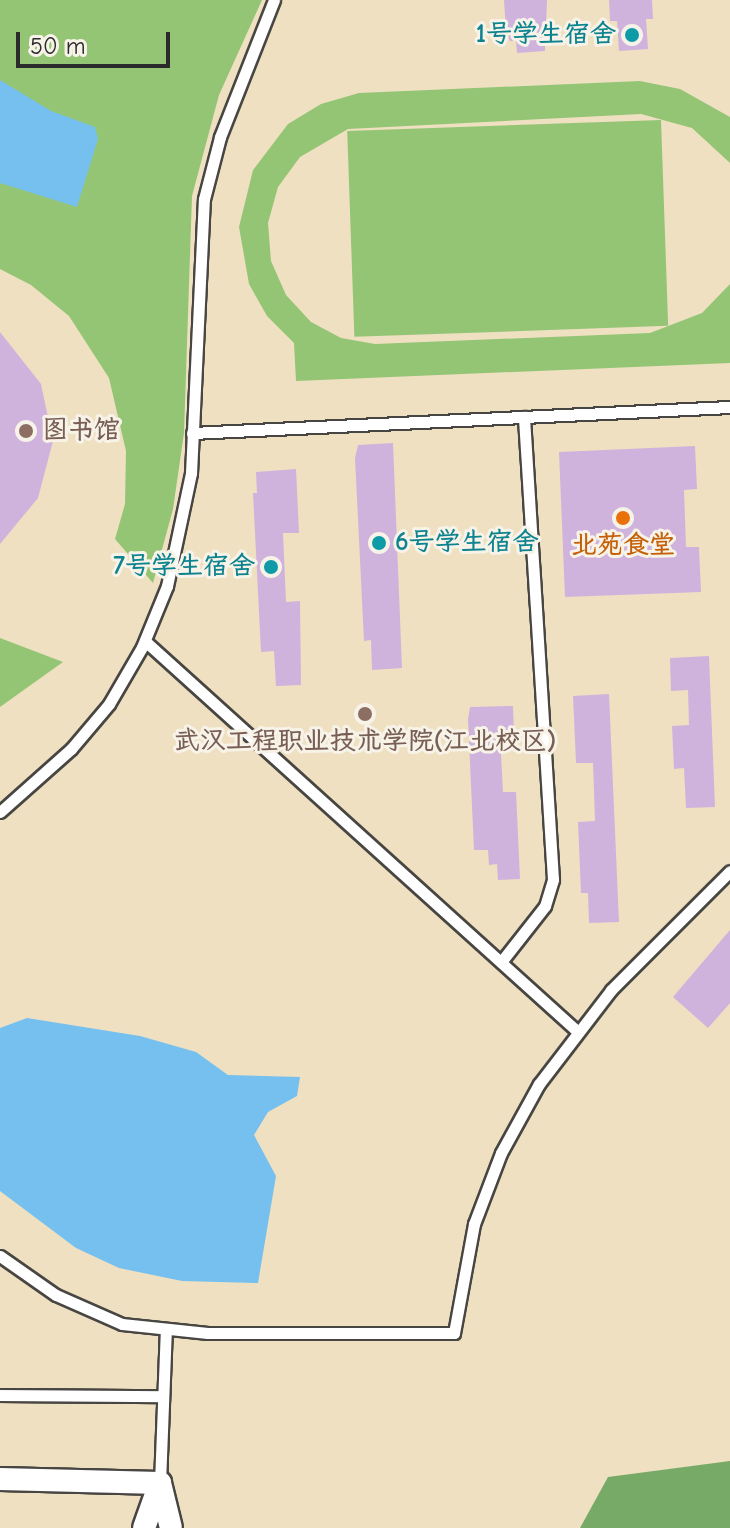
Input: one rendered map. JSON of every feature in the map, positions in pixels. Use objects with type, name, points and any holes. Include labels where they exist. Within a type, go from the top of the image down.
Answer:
[{"type":"street","points":[[0,1479],[160,1483]]},
{"type":"street","points":[[144,1528],[160,1483]]},
{"type":"street","points":[[160,1483],[171,1528]]},
{"type":"lane","points":[[0,812],[71,749],[109,704],[145,641],[178,549],[192,433],[204,199],[220,137],[274,0]]},
{"type":"lane","points":[[192,433],[730,407]]},
{"type":"lane","points":[[501,962],[545,906],[553,879],[524,417]]},
{"type":"lane","points":[[145,641],[577,1031]]},
{"type":"lane","points":[[0,1256],[33,1282],[122,1324],[166,1329],[454,1333],[464,1259],[496,1165],[539,1084],[577,1031],[730,871]]},
{"type":"lane","points":[[160,1483],[166,1329]]},
{"type":"lane","points":[[0,1395],[163,1396]]},
{"type":"green space","points":[[0,0],[262,0],[219,95],[192,196],[184,433],[173,509],[153,583],[115,539],[125,504],[126,451],[109,378],[69,316],[31,285],[0,269]]},
{"type":"green space","points":[[640,81],[680,89],[730,117],[730,163],[692,128],[641,114],[348,129],[300,157],[278,187],[268,223],[271,261],[286,295],[311,322],[341,338],[375,344],[650,333],[702,313],[730,284],[730,363],[296,381],[294,343],[267,316],[249,284],[239,227],[253,170],[288,124],[321,104],[359,93]]},
{"type":"green space","points":[[661,120],[668,326],[354,337],[347,131]]},
{"type":"green space","points":[[0,638],[63,662],[0,707]]},
{"type":"green space","points":[[730,1461],[730,1528],[580,1528],[608,1477]]},
{"type":"water","points":[[0,80],[51,111],[95,127],[98,139],[77,207],[0,183]]},
{"type":"water","points":[[27,1018],[140,1036],[196,1052],[228,1075],[300,1077],[297,1096],[268,1112],[254,1135],[276,1176],[258,1283],[182,1281],[119,1268],[76,1248],[0,1191],[0,1028]]},
{"type":"building","points":[[504,0],[547,0],[545,51],[517,53],[516,41],[510,41],[506,31]]},
{"type":"building","name":"1号学生宿舍","points":[[609,0],[652,0],[653,19],[646,19],[648,49],[619,51],[617,21],[610,21]]},
{"type":"building","name":"图书馆","points":[[0,332],[41,384],[53,441],[38,498],[0,544]]},
{"type":"building","name":"6号学生宿舍","points":[[393,443],[402,668],[372,670],[371,640],[364,641],[355,458],[358,445]]},
{"type":"building","name":"北苑食堂","points":[[695,446],[697,489],[684,490],[686,547],[699,547],[701,592],[565,597],[559,452]]},
{"type":"building","name":"7号学生宿舍","points":[[296,469],[299,533],[283,533],[286,602],[300,601],[301,685],[276,686],[274,651],[261,652],[253,493],[257,493],[256,472]]},
{"type":"building","points":[[709,656],[715,807],[686,808],[684,768],[674,769],[672,726],[689,725],[688,690],[671,691],[670,658]]},
{"type":"building","points":[[609,694],[619,922],[589,923],[588,893],[581,893],[578,822],[595,821],[593,763],[576,763],[573,696]]},
{"type":"building","points":[[513,706],[514,735],[500,735],[503,792],[516,792],[520,879],[498,880],[497,864],[489,865],[488,850],[474,850],[468,719],[470,707]]},
{"type":"building","points":[[730,930],[730,1003],[708,1028],[673,997]]},
{"type":"place","name":"1号学生宿舍","points":[[632,35]]},
{"type":"place","name":"图书馆","points":[[26,431]]},
{"type":"place","name":"北苑食堂","points":[[623,518]]},
{"type":"place","name":"6号学生宿舍","points":[[379,543]]},
{"type":"place","name":"7号学生宿舍","points":[[271,567]]},
{"type":"place","name":"武汉工程职业技术学院(江北校区)","points":[[365,714]]}]
